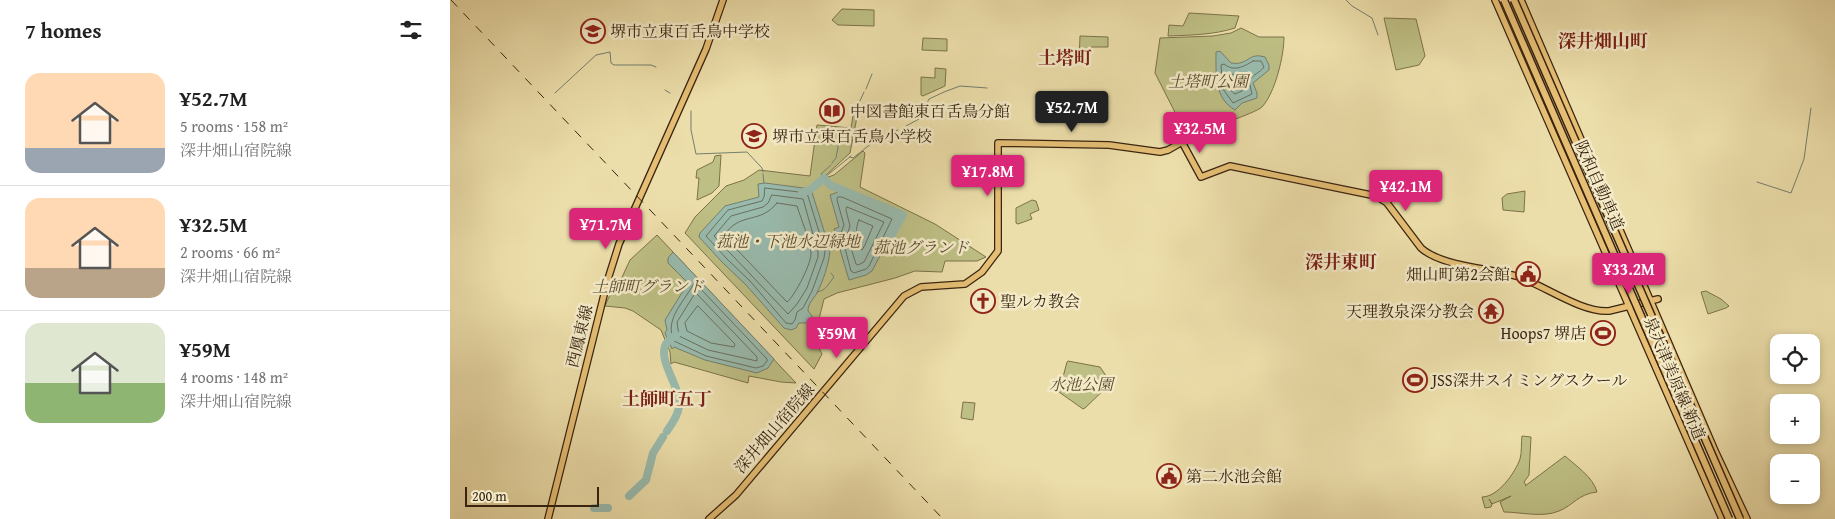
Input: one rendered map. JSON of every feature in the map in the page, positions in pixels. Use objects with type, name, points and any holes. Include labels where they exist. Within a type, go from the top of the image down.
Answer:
[{"type":"highway","name":"阪和自動車道","points":[[1504,0],[1730,519]]},
{"type":"highway","name":"阪和自動車道","points":[[1514,0],[1740,519]]},
{"type":"main road","name":"西鳳東線","points":[[548,519],[605,288],[616,253],[706,49],[723,0]]},
{"type":"main road","name":"泉大津美原線 新道","points":[[1495,0],[1722,519]]},
{"type":"main road","name":"泉大津美原線 新道","points":[[1521,0],[1746,519]]},
{"type":"main road","name":"深井畑山宿院線","points":[[709,519],[736,494],[904,296],[921,287],[965,284],[982,272],[998,251],[998,143],[1110,145],[1160,152],[1182,142],[1201,177],[1230,166],[1376,196],[1387,204],[1420,248],[1432,256],[1519,277],[1589,308],[1602,311],[1658,299]]},
{"type":"green space","points":[[842,9],[874,10],[874,26],[838,25],[832,20]]},
{"type":"green space","points":[[1189,13],[1239,16],[1235,28],[1194,35],[1168,36],[1169,25],[1183,26]]},
{"type":"green space","points":[[1384,18],[1416,19],[1425,56],[1419,65],[1396,70]]},
{"type":"green space","name":"土塔町公園","points":[[1241,28],[1259,37],[1284,37],[1275,84],[1267,101],[1258,110],[1190,135],[1186,134],[1155,73],[1160,38],[1213,36],[1231,33]]},
{"type":"green space","points":[[1080,36],[1108,37],[1108,47],[1091,47],[1090,63],[1079,62]]},
{"type":"green space","points":[[923,38],[947,39],[947,51],[922,50]]},
{"type":"green space","points":[[935,68],[946,69],[945,86],[923,96],[921,95],[921,77],[935,78]]},
{"type":"green space","name":"菰池・下池水辺緑地","points":[[854,110],[858,112],[850,153],[822,179],[834,175],[863,151],[865,153],[860,187],[935,224],[986,257],[977,261],[945,261],[942,272],[915,271],[837,293],[824,299],[817,327],[812,334],[822,354],[814,369],[685,233],[695,217],[726,186],[744,180],[759,170],[810,176],[817,125],[851,128]]},
{"type":"green space","points":[[721,155],[719,186],[712,193],[697,200],[699,178],[696,178],[697,170],[713,162],[715,156]]},
{"type":"green space","points":[[1525,191],[1524,212],[1503,210],[1502,198],[1507,194]]},
{"type":"green space","points":[[1032,200],[1036,201],[1039,210],[1030,214],[1032,219],[1016,223],[1016,208]]},
{"type":"green space","name":"菰池・下池水辺緑地","points":[[657,235],[796,383],[749,376],[748,383],[674,362],[671,364],[670,352],[661,330],[633,311],[625,308],[605,306],[612,290],[618,286],[630,260]]},
{"type":"green space","points":[[1706,291],[1729,306],[1708,314],[1701,292]]},
{"type":"green space","name":"水池公園","points":[[1068,361],[1100,367],[1111,383],[1083,409],[1059,392]]},
{"type":"green space","points":[[963,402],[975,403],[973,420],[961,418]]},
{"type":"green space","points":[[1522,436],[1531,437],[1529,475],[1524,482],[1525,486],[1565,456],[1592,481],[1597,492],[1581,497],[1564,509],[1546,514],[1504,512],[1500,502],[1511,496],[1492,504],[1491,507],[1485,508],[1482,497],[1488,496],[1500,489],[1518,465],[1521,456]]},
{"type":"water","points":[[1220,51],[1231,63],[1244,62],[1254,56],[1260,56],[1265,57],[1269,65],[1269,70],[1253,83],[1257,98],[1242,103],[1235,110],[1223,99],[1218,85],[1216,52]]},
{"type":"water","points":[[765,183],[811,189],[830,250],[823,278],[808,308],[812,321],[799,323],[796,328],[791,330],[784,328],[746,285],[699,237],[700,233],[725,206],[759,197],[758,184]]},
{"type":"water","points":[[841,191],[901,216],[872,271],[866,275],[849,280],[834,229],[839,227],[830,195]]},
{"type":"water","points":[[673,252],[774,359],[768,368],[757,373],[705,360],[674,347],[672,349],[665,333],[667,330],[665,320],[688,283],[668,263],[668,258]]},
{"type":"waterway","points":[[1346,0],[1352,6],[1372,18],[1378,35]]},
{"type":"waterway","points":[[555,93],[596,55],[610,52],[611,63],[614,65],[651,65],[656,67]]},
{"type":"waterway","points":[[866,89],[872,74]]},
{"type":"waterway","points":[[906,126],[919,119],[929,99],[960,86],[987,88]]},
{"type":"waterway","points":[[665,90],[670,93]]},
{"type":"waterway","points":[[859,103],[864,92]]},
{"type":"waterway","points":[[1757,182],[1791,193],[1804,159],[1811,108]]},
{"type":"waterway","points":[[691,111],[691,130],[696,154],[747,152],[762,168],[763,172]]},
{"type":"waterway","points":[[1195,121],[1206,125],[1209,122],[1209,117]]},
{"type":"waterway","points":[[882,136],[898,130]]},
{"type":"waterway","points":[[850,157],[853,158],[877,139]]},
{"type":"waterway","points":[[832,163],[836,158],[839,142]]},
{"type":"waterway","points":[[831,165],[821,174],[824,178],[851,156]]},
{"type":"waterway","points":[[763,174],[764,183]]},
{"type":"waterway","points":[[802,193],[811,189],[824,178],[826,180]]},
{"type":"waterway","points":[[828,183],[903,215],[885,244]]},
{"type":"waterway","points":[[817,292],[823,290],[829,284],[834,277],[831,273]]},
{"type":"waterway","points":[[667,431],[677,413],[679,400],[664,353],[666,344],[676,335]]},
{"type":"waterway","points":[[629,496],[646,480],[653,453],[663,437]]},
{"type":"waterway","points":[[594,508],[608,508]]},
{"type":"railway","points":[[451,0],[943,519]]},
{"type":"place","name":"堺市立東百舌鳥中学校","points":[[593,31]]},
{"type":"place","name":"中図書館東百舌鳥分館","points":[[832,111]]},
{"type":"place","name":"堺市立東百舌鳥小学校","points":[[754,136]]},
{"type":"place","name":"畑山町第2会館","points":[[1528,274]]},
{"type":"place","name":"聖ルカ教会","points":[[983,301]]},
{"type":"place","name":"天理教泉深分教会","points":[[1491,311]]},
{"type":"place","name":"Hoops7 堺店","points":[[1603,333]]},
{"type":"place","name":"JSS深井スイミングスクール","points":[[1415,380]]},
{"type":"place","name":"第二水池会館","points":[[1169,476]]},
{"type":"district","name":"深井畑山町","points":[[1603,41]]},
{"type":"district","name":"土塔町","points":[[1065,58]]},
{"type":"district","name":"深井東町","points":[[1341,262]]},
{"type":"district","name":"土師町五丁","points":[[667,399]]},
{"type":"park label","name":"菰池グランド","points":[[921,247]]},
{"type":"park label","name":"土師町グランド","points":[[648,286]]}]
